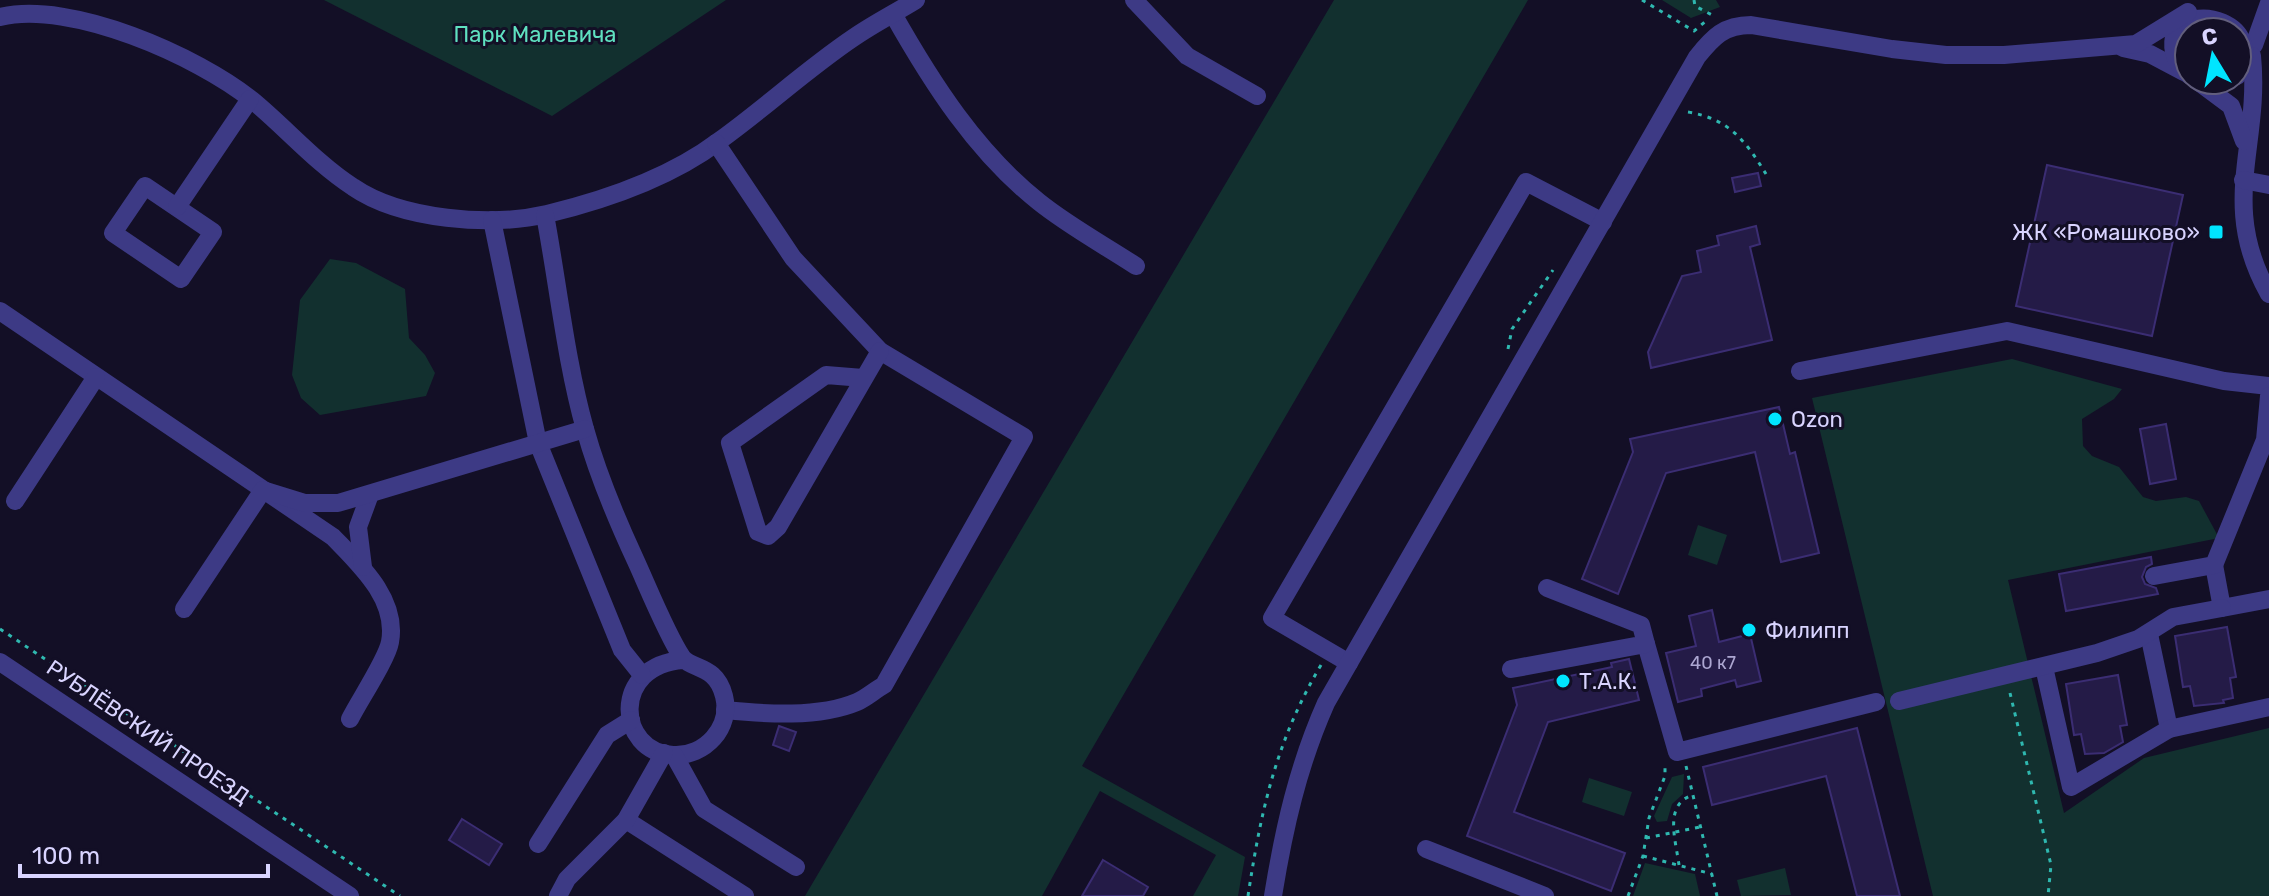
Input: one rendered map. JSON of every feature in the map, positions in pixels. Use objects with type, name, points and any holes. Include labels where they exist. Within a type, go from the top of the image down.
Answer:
[{"type":"street","points":[[0,17],[13,13],[55,14],[131,33],[191,61],[250,99],[354,188],[434,217],[492,220],[545,215],[643,183],[716,143],[855,37],[916,0]]},
{"type":"street","points":[[1134,0],[1187,56],[1257,96]]},
{"type":"street","points":[[2120,48],[2150,38],[2188,12],[2216,2],[2243,16]]},
{"type":"street","points":[[2269,3],[2253,51],[2260,114],[2245,147],[2243,180],[2247,238],[2269,294]]},
{"type":"street","points":[[2184,16],[2188,12]]},
{"type":"street","points":[[893,14],[953,112],[1000,164],[1038,202],[1136,266]]},
{"type":"street","points":[[1273,896],[1291,796],[1303,757],[1349,663],[1697,57],[1730,19],[1946,55],[2120,48],[2150,54],[2173,67]]},
{"type":"street","points":[[2218,96],[2231,106],[2245,147]]},
{"type":"street","points":[[177,207],[250,99]]},
{"type":"street","points":[[716,143],[793,258],[880,351],[1024,437],[884,685],[857,702],[827,709],[762,713],[725,710]]},
{"type":"street","points":[[2243,180],[2269,185]]},
{"type":"street","points":[[1349,663],[1272,618],[1526,182],[1603,222]]},
{"type":"street","points":[[145,186],[177,207],[213,232],[181,279],[113,233],[145,186]]},
{"type":"street","points":[[545,215],[585,429],[634,557],[683,660]]},
{"type":"street","points":[[492,220],[538,443],[622,650],[642,675]]},
{"type":"street","points":[[0,311],[333,537],[363,567],[377,586],[390,642],[350,719]]},
{"type":"street","points":[[1800,371],[2007,331],[2224,381],[2269,386]]},
{"type":"street","points":[[863,378],[826,375],[730,443],[758,532],[768,536],[778,527],[880,351]]},
{"type":"street","points":[[15,501],[96,377]]},
{"type":"street","points":[[2222,608],[2214,565],[2265,440],[2269,396]]},
{"type":"street","points":[[263,490],[305,503],[338,503],[369,497],[585,429]]},
{"type":"street","points":[[184,609],[263,490]]},
{"type":"street","points":[[363,567],[358,527],[369,497]]},
{"type":"street","points":[[2154,576],[2214,565]]},
{"type":"street","points":[[1547,588],[1641,625],[1677,752],[1876,702]]},
{"type":"street","points":[[1899,701],[2044,667],[2149,634],[2173,617],[2269,599]]},
{"type":"street","points":[[2149,634],[2169,729]]},
{"type":"street","points":[[1511,669],[1646,644]]},
{"type":"street","points":[[683,660],[710,673],[719,684],[725,710],[722,726],[712,741],[688,754],[669,754],[651,747],[638,734],[631,720],[631,697],[642,675],[664,661],[683,660]]},
{"type":"street","name":"РУБЛЁВСКИЙ ПРОЕЗД","points":[[0,662],[350,896]]},
{"type":"street","points":[[2044,667],[2071,787],[2169,729],[2269,707]]},
{"type":"street","points":[[538,844],[607,735],[631,720]]},
{"type":"street","points":[[558,896],[567,879],[626,820],[669,754]]},
{"type":"street","points":[[669,754],[704,809],[796,867]]},
{"type":"street","points":[[626,820],[745,896]]},
{"type":"street","points":[[1426,849],[1545,896]]},
{"type":"path","points":[[1642,0],[1694,31],[1715,16],[1730,19]]},
{"type":"path","points":[[1694,0],[1695,6],[1715,16],[1730,19]]},
{"type":"path","points":[[1688,112],[1710,116],[1733,127],[1746,140],[1766,174]]},
{"type":"path","points":[[0,629],[400,896]]},
{"type":"path","points":[[2006,676],[2051,865],[2048,896]]},
{"type":"path","points":[[1685,758],[1717,896]]},
{"type":"path","points":[[1628,896],[1643,856],[1665,776],[1663,763],[1674,761]]},
{"type":"path","points":[[1679,865],[1676,806],[1693,795]]},
{"type":"path","points":[[1646,838],[1700,827]]},
{"type":"path","points":[[1643,856],[1712,874]]},
{"type":"green space","name":"Парк Малевича","points":[[324,0],[726,0],[552,116]]},
{"type":"green space","points":[[1334,0],[1528,0],[1082,766],[1245,857],[1238,896],[1193,896],[1216,855],[1100,791],[1042,896],[805,896]]},
{"type":"green space","points":[[1662,0],[1716,0],[1720,7],[1691,18]]},
{"type":"green space","points":[[330,259],[356,263],[405,289],[409,338],[425,355],[435,373],[426,396],[320,415],[301,398],[292,375],[300,300]]},
{"type":"green space","points":[[2012,359],[2122,389],[2114,399],[2082,419],[2083,446],[2092,456],[2119,467],[2143,497],[2156,501],[2186,497],[2199,501],[2219,538],[2008,580],[2064,813],[2144,758],[2269,728],[2269,896],[1933,896],[1812,398]]},
{"type":"green space","points":[[1698,525],[1727,535],[1717,565],[1688,555]]},
{"type":"green space","points":[[1684,774],[1683,794],[1672,804],[1667,821],[1657,822],[1654,816],[1672,777]]},
{"type":"green space","points":[[1589,778],[1632,792],[1624,816],[1582,802]]},
{"type":"green space","points":[[1645,863],[1695,874],[1700,896],[1633,896]]},
{"type":"green space","points":[[1785,868],[1791,895],[1741,896],[1737,880]]},
{"type":"building","points":[[2047,165],[2183,195],[2152,336],[2016,306]]},
{"type":"building","points":[[1758,173],[1761,186],[1735,192],[1732,178]]},
{"type":"building","points":[[1756,226],[1760,244],[1750,247],[1772,340],[1651,368],[1648,352],[1682,276],[1701,272],[1697,251],[1719,245],[1717,236]]},
{"type":"building","points":[[1779,407],[1790,454],[1795,452],[1819,553],[1781,562],[1755,452],[1666,473],[1618,594],[1582,579],[1633,452],[1630,439]]},
{"type":"building","points":[[2166,424],[2176,479],[2150,484],[2140,429]]},
{"type":"building","points":[[2151,557],[2152,564],[2146,567],[2142,577],[2145,584],[2156,588],[2158,594],[2066,611],[2059,574]]},
{"type":"building","points":[[1712,610],[1719,642],[1750,634],[1761,681],[1737,687],[1735,680],[1701,689],[1702,696],[1678,702],[1666,653],[1696,646],[1689,616]]},
{"type":"building","points":[[2227,627],[2236,677],[2230,678],[2233,698],[2223,700],[2224,703],[2194,706],[2190,686],[2183,687],[2175,636]]},
{"type":"building","points":[[1629,659],[1639,700],[1548,722],[1514,812],[1625,853],[1611,891],[1467,836],[1517,705],[1513,688],[1612,667],[1611,663]]},
{"type":"building","points":[[2118,675],[2127,725],[2120,726],[2123,742],[2104,753],[2085,754],[2081,734],[2074,735],[2066,684]]},
{"type":"building","points":[[779,726],[796,732],[789,751],[773,745]]},
{"type":"building","points":[[1857,728],[1900,896],[1857,896],[1826,776],[1712,805],[1703,767]]},
{"type":"building","points":[[462,819],[502,844],[489,865],[449,840]]},
{"type":"building","points":[[1103,860],[1148,887],[1143,896],[1082,896]]},
{"type":"place","name":"ЖК «Ромашково»","points":[[2216,232]]},
{"type":"place","name":"Ozon","points":[[1775,419]]},
{"type":"place","name":"Филипп","points":[[1749,630]]},
{"type":"place","name":"Т.А.К.","points":[[1563,681]]}]
